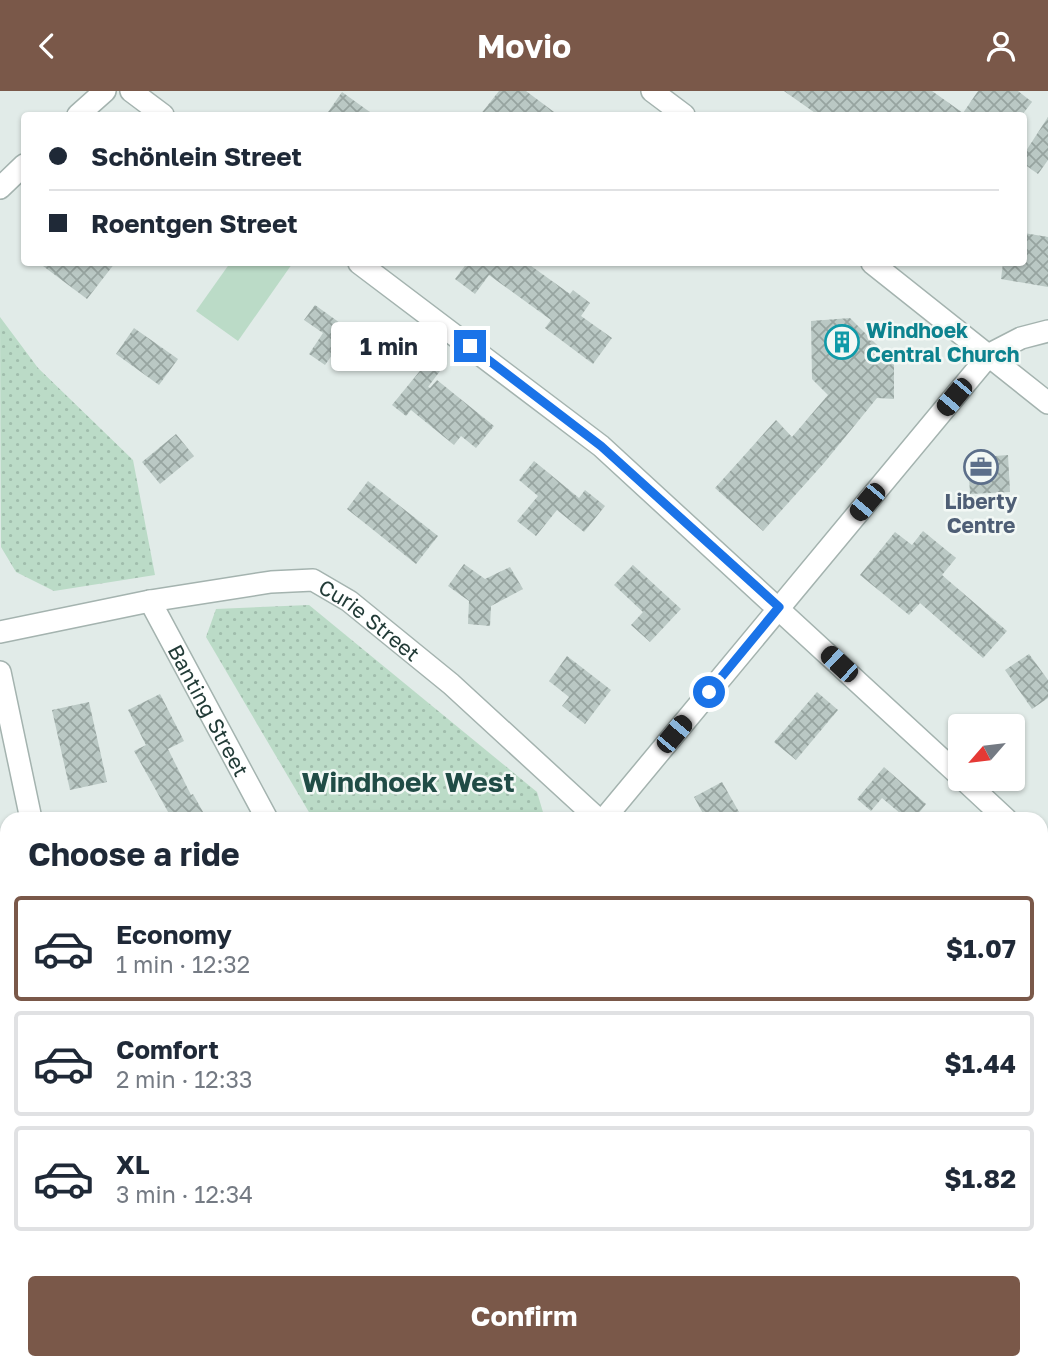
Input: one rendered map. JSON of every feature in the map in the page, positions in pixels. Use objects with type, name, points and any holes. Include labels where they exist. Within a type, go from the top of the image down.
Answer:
[{"type":"street","points":[[81,112],[105,91]]},
{"type":"street","points":[[131,91],[159,112]]},
{"type":"street","points":[[652,91],[680,112]]},
{"type":"street","points":[[0,188],[21,168]]},
{"type":"street","points":[[363,266],[601,446],[948,765]]},
{"type":"street","points":[[876,266],[990,354],[1048,403]]},
{"type":"street","points":[[610,812],[990,354],[1021,338],[1048,331]]},
{"type":"street","name":"Curie Street","points":[[0,632],[150,601],[271,582],[313,580],[349,601],[452,684],[590,812]]},
{"type":"street","name":"Banting Street","points":[[150,601],[263,812]]},
{"type":"street","points":[[0,672],[30,812]]},
{"type":"street","points":[[976,791],[998,812]]},
{"type":"green space","points":[[228,266],[291,266],[238,341],[196,311]]},
{"type":"green space","points":[[0,317],[38,368],[133,460],[155,575],[54,591],[16,572],[1,547]]},
{"type":"green space","points":[[309,605],[537,792],[543,812],[309,812],[206,637],[216,609]]},
{"type":"building","points":[[499,91],[526,91],[554,112],[482,112]]},
{"type":"building","points":[[784,91],[932,91],[962,112],[814,112]]},
{"type":"building","points":[[978,91],[1018,91],[1032,102],[1024,112],[964,112]]},
{"type":"building","points":[[342,92],[370,112],[328,112]]},
{"type":"building","points":[[1048,117],[1048,160],[1038,174],[1027,166],[1027,149]]},
{"type":"building","points":[[1027,234],[1048,237],[1048,287],[1001,279],[1003,266],[1027,266]]},
{"type":"building","points":[[43,266],[113,266],[87,299]]},
{"type":"building","points":[[465,266],[531,266],[570,294],[573,290],[590,303],[581,316],[612,338],[593,364],[545,328],[551,320],[489,275],[475,294],[455,279]]},
{"type":"building","points":[[315,305],[372,346],[361,361],[339,345],[325,365],[309,354],[323,333],[304,320]]},
{"type":"building","points":[[850,318],[894,362],[894,399],[877,398],[763,531],[715,488],[776,420],[792,437],[828,395],[812,379],[811,321]]},
{"type":"building","points":[[134,328],[178,359],[159,385],[116,354]]},
{"type":"building","points":[[428,361],[440,371],[428,387],[437,380],[494,426],[476,448],[461,436],[454,445],[411,410],[406,416],[392,405]]},
{"type":"building","points":[[176,434],[194,456],[160,484],[142,462]]},
{"type":"building","points":[[1008,455],[1010,492],[970,494],[968,458]]},
{"type":"building","points":[[534,461],[579,498],[585,490],[605,506],[584,532],[557,510],[536,536],[517,521],[538,496],[519,480]]},
{"type":"building","points":[[368,481],[438,536],[416,564],[347,509]]},
{"type":"building","points":[[923,531],[956,558],[942,575],[1007,631],[983,658],[920,603],[909,615],[860,575],[895,532],[912,545]]},
{"type":"building","points":[[464,564],[485,579],[510,567],[523,589],[491,606],[490,626],[468,624],[469,601],[448,586]]},
{"type":"building","points":[[633,565],[681,609],[650,642],[631,625],[643,612],[614,585]]},
{"type":"building","points":[[1029,654],[1048,680],[1048,698],[1032,709],[1005,670]]},
{"type":"building","points":[[567,656],[611,690],[585,724],[562,706],[569,697],[549,681]]},
{"type":"building","points":[[817,692],[838,710],[796,760],[774,742]]},
{"type":"building","points":[[160,694],[184,741],[168,749],[191,795],[193,794],[203,812],[168,812],[134,751],[146,745],[128,710]]},
{"type":"building","points":[[89,702],[107,782],[70,790],[52,710]]},
{"type":"building","points":[[884,767],[926,804],[920,812],[899,812],[882,798],[871,811],[857,799]]},
{"type":"building","points":[[722,782],[739,812],[702,812],[694,797]]},
{"type":"place","name":"Windhoek Central Church","points":[[842,342]]},
{"type":"place","name":"Liberty Centre","points":[[981,467]]},
{"type":"district","name":"Windhoek West","points":[[408,781]]},
{"type":"route","points":[[470,346],[601,446],[779,607],[709,692]]}]
